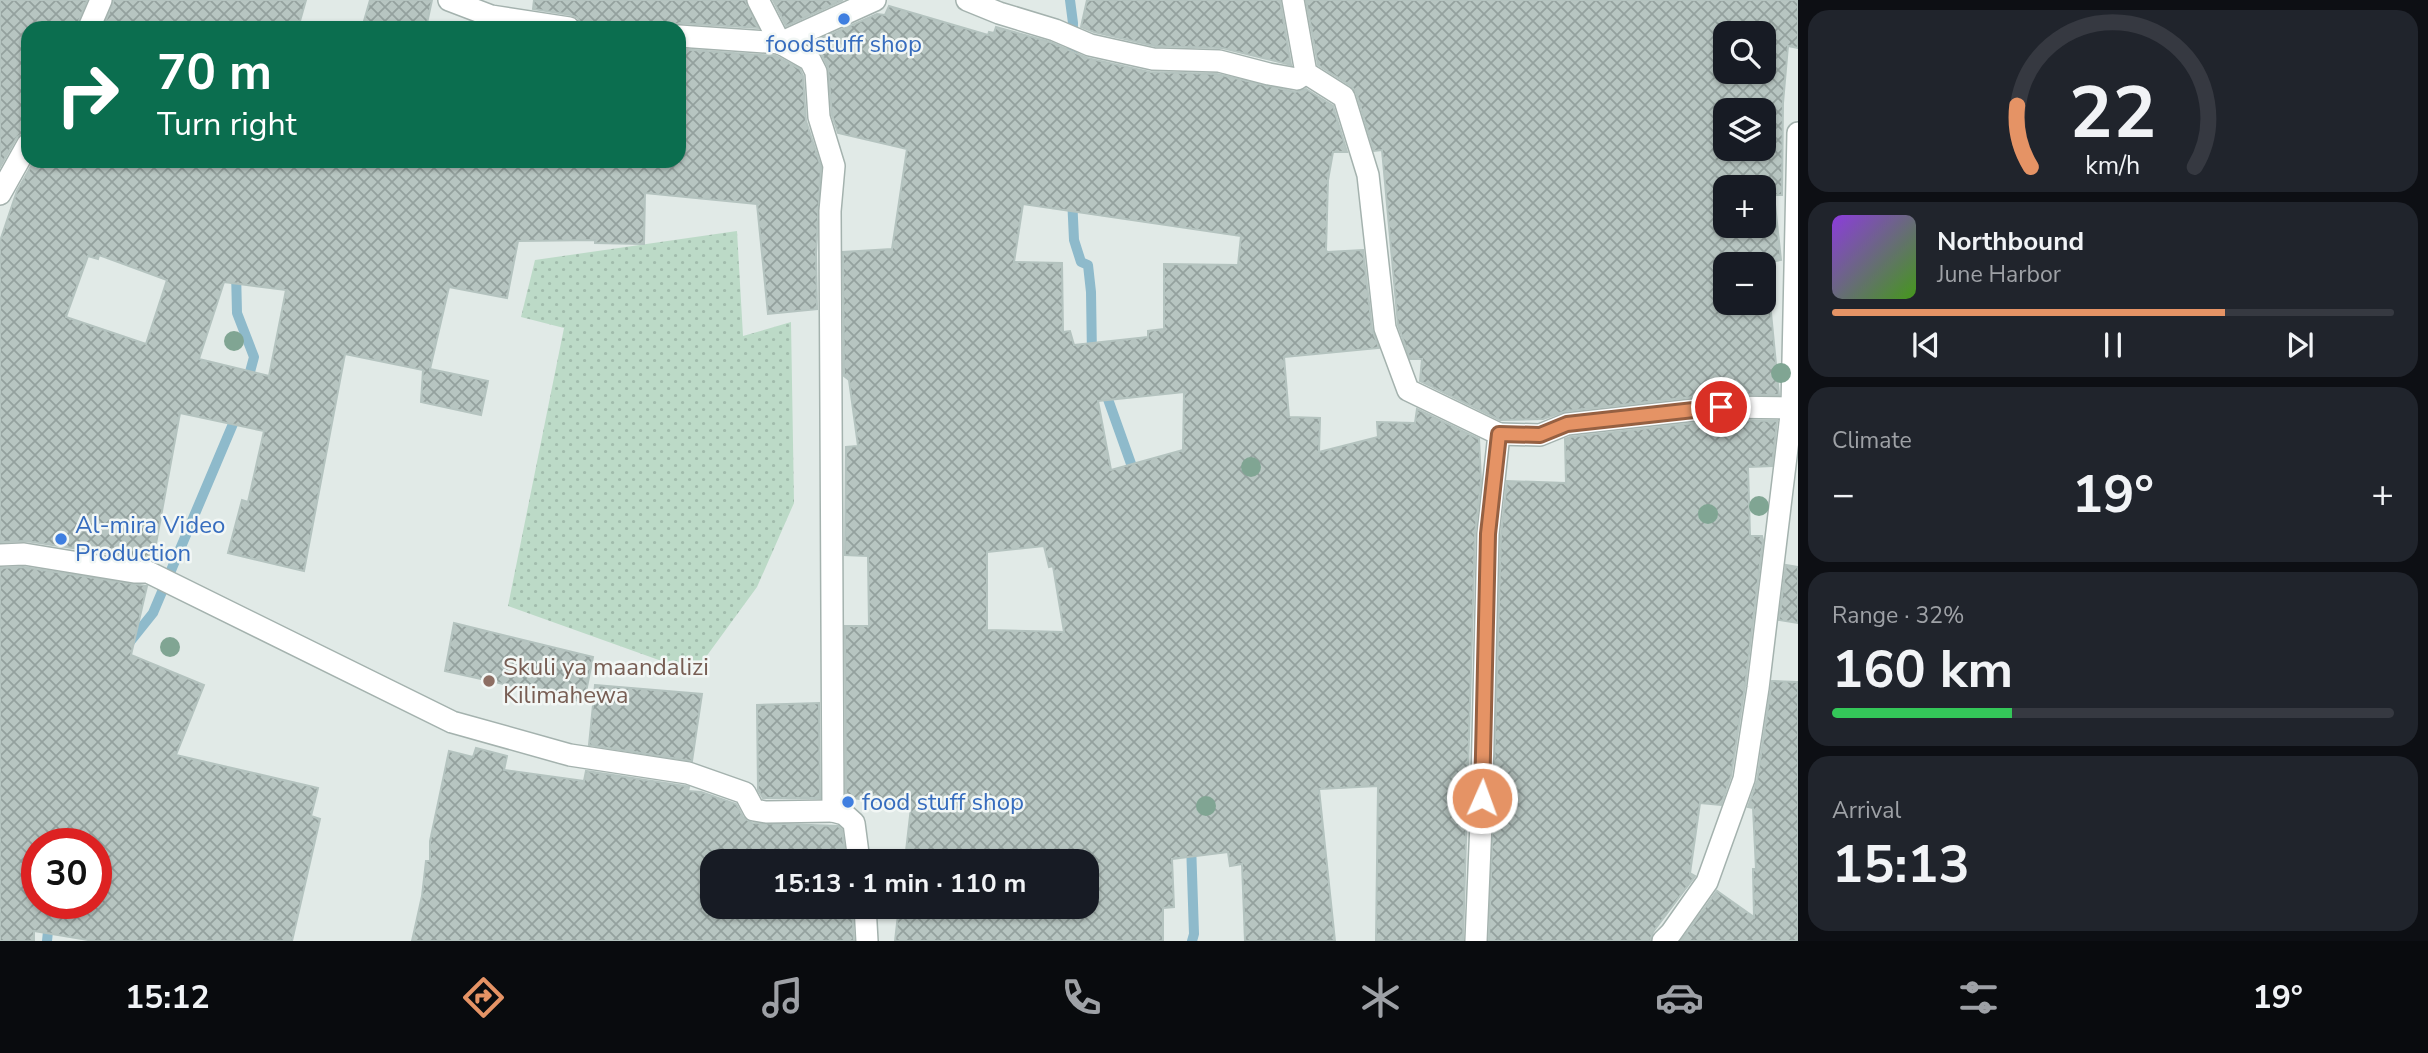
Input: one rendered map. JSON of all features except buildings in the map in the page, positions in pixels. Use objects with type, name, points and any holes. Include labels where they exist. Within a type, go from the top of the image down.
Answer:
[{"type":"street","points":[[92,21],[100,0]]},
{"type":"street","points":[[449,0],[491,16],[524,21]]},
{"type":"street","points":[[758,0],[780,43]]},
{"type":"street","points":[[780,43],[875,0]]},
{"type":"street","points":[[967,0],[1090,45],[1153,60],[1219,61],[1297,79],[1306,73]]},
{"type":"street","points":[[1293,0],[1306,73],[1343,97],[1368,175],[1385,328],[1408,390],[1499,434],[1540,435],[1567,424],[1721,407],[1795,407]]},
{"type":"street","points":[[686,36],[780,43],[810,60],[816,72],[819,117],[834,166],[830,211],[833,811]]},
{"type":"street","points":[[1663,941],[1707,882],[1744,779],[1795,407],[1798,133]]},
{"type":"street","points":[[0,194],[21,156]]},
{"type":"street","points":[[1476,941],[1488,534],[1499,434]]},
{"type":"street","points":[[0,555],[24,554],[148,572],[452,722],[570,755],[688,773],[745,793],[754,810],[833,811],[844,814],[853,822],[857,849]]},
{"type":"street","points":[[865,919],[867,941]]},
{"type":"green space","points":[[737,231],[743,336],[791,322],[794,503],[757,587],[703,661],[670,664],[508,606],[564,328],[521,317],[535,260]]},
{"type":"waterway","points":[[1070,0],[1073,23],[1072,65]]},
{"type":"waterway","points":[[1072,197],[1074,240],[1081,262],[1088,265],[1092,357]]},
{"type":"waterway","points":[[236,271],[237,313],[254,357],[247,383]]},
{"type":"waterway","points":[[1104,388],[1135,475]]},
{"type":"waterway","points":[[129,643],[153,613],[238,412]]},
{"type":"waterway","points":[[1191,843],[1192,941]]},
{"type":"waterway","points":[[47,941],[49,919]]},
{"type":"place","name":"foodstuff shop","points":[[844,19]]},
{"type":"place","name":"Al-mira Video Production","points":[[61,539]]},
{"type":"place","name":"Skuli ya maandalizi Kilimahewa","points":[[489,681]]},
{"type":"place","name":"food stuff shop","points":[[848,802]]},
{"type":"route","points":[[1482,798],[1488,534],[1499,434],[1540,435],[1567,424],[1721,407]]}]
